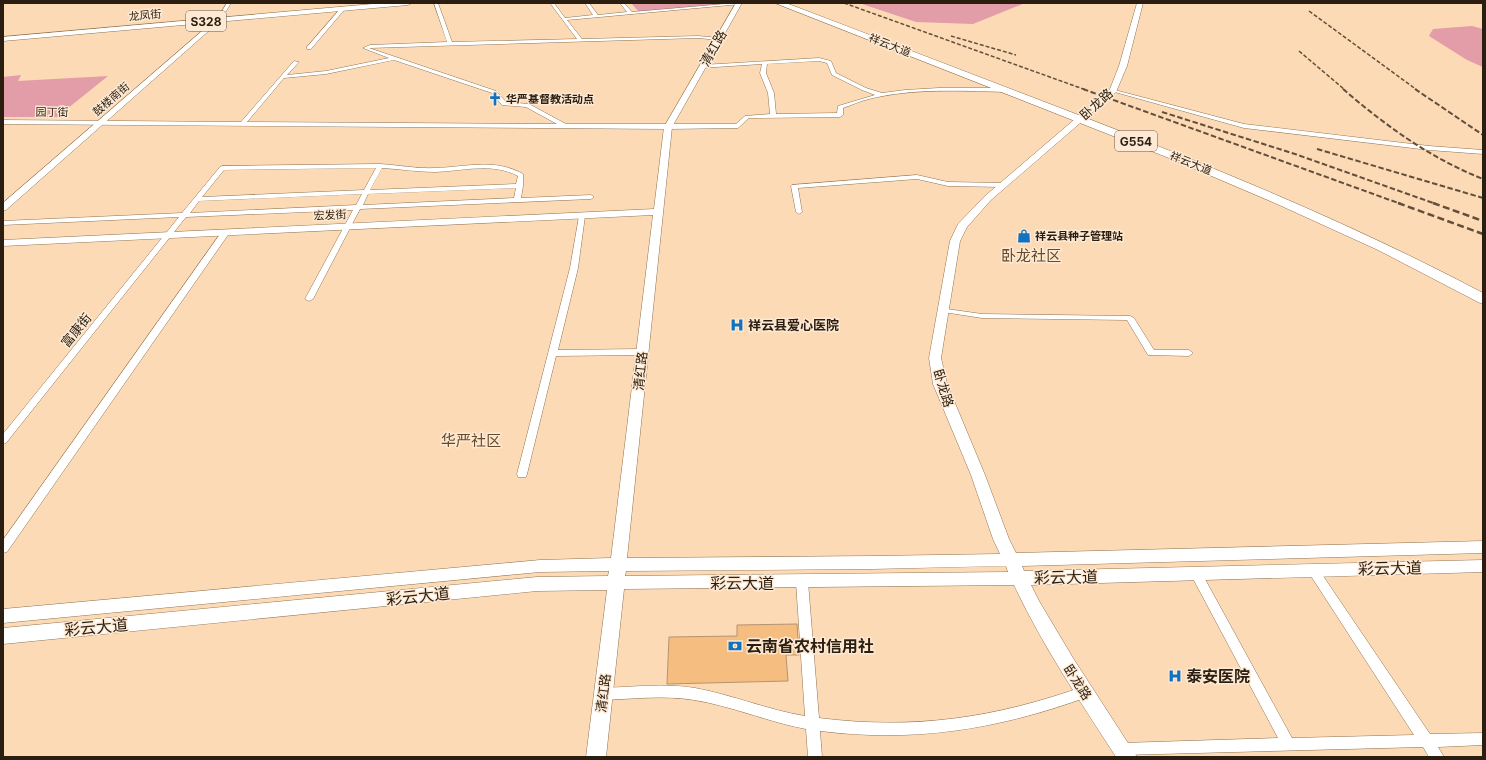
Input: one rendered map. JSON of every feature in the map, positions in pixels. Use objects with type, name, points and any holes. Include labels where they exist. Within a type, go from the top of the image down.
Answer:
[{"type":"highway","name":"祥云大道","points":[[779,3],[1006,90],[1082,117],[1321,218],[1396,253],[1483,299]]},
{"type":"highway","name":"祥云大道","points":[[789,3],[1082,117],[1213,166],[1329,214],[1406,250],[1483,290]]},
{"type":"main road","name":"龙凤街","points":[[3,39],[408,3]]},
{"type":"main road","name":"清红路","points":[[596,757],[668,126],[740,3]]},
{"type":"main road","name":"卧龙路","points":[[1124,753],[1047,632],[1018,578],[940,384],[936,358],[943,310],[958,234],[970,216],[1113,90],[1123,66],[1140,3]]},
{"type":"main road","name":"鼓楼南街","points":[[3,208],[218,20]]},
{"type":"main road","name":"宏发街","points":[[3,243],[658,212]]},
{"type":"main road","name":"彩云大道","points":[[3,616],[540,566],[1010,560],[1483,547]]},
{"type":"main road","name":"彩云大道","points":[[3,636],[537,584],[616,582],[802,582],[1018,578],[1483,566]]},
{"type":"street","name":"鼓楼南街","points":[[218,20],[228,3]]},
{"type":"street","points":[[436,3],[450,44]]},
{"type":"street","points":[[552,3],[581,41]]},
{"type":"street","points":[[587,3],[597,17]]},
{"type":"street","points":[[622,3],[631,14]]},
{"type":"street","points":[[565,19],[740,3]]},
{"type":"street","points":[[309,48],[343,9]]},
{"type":"street","points":[[565,126],[527,105],[504,104],[494,92],[366,48],[370,46],[698,37],[718,39]]},
{"type":"street","points":[[283,77],[337,72],[395,58]]},
{"type":"street","points":[[702,67],[819,59],[826,60],[831,65],[834,74],[864,89],[883,96],[911,92],[944,90],[1006,90]]},
{"type":"street","points":[[242,124],[296,62]]},
{"type":"street","points":[[765,63],[763,73],[771,93],[773,115]]},
{"type":"street","points":[[1113,90],[1244,126],[1428,148],[1483,152]]},
{"type":"street","name":"园丁街","points":[[3,122],[738,126],[747,117],[773,115],[840,115],[840,107],[872,97],[883,96]]},
{"type":"street","points":[[309,299],[380,166],[434,170],[501,167],[515,171],[521,175],[517,200]]},
{"type":"street","name":"富康街","points":[[3,442],[222,168],[380,166]]},
{"type":"street","points":[[799,212],[794,186],[917,177],[948,184],[1004,185]]},
{"type":"street","points":[[198,199],[520,186]]},
{"type":"street","points":[[3,223],[591,197]]},
{"type":"street","points":[[522,474],[574,268],[582,216]]},
{"type":"street","points":[[3,549],[226,232]]},
{"type":"street","points":[[943,310],[982,316],[1130,318],[1151,353],[1189,353]]},
{"type":"street","points":[[552,353],[642,352]]},
{"type":"street","points":[[1313,570],[1437,757]]},
{"type":"street","points":[[1196,573],[1288,744]]},
{"type":"street","points":[[802,582],[815,757]]},
{"type":"street","points":[[603,694],[693,694],[774,716],[813,724],[872,730],[922,729],[950,726],[1021,713],[1085,692]]},
{"type":"street","points":[[1124,753],[1288,744],[1483,739]]},
{"type":"shaded area","points":[[631,3],[728,3],[639,12]]},
{"type":"shaded area","points":[[859,3],[1025,3],[973,24],[916,22]]},
{"type":"shaded area","points":[[1472,26],[1483,29],[1483,67],[1467,60],[1429,36],[1433,29]]},
{"type":"shaded area","points":[[21,75],[18,81],[108,76],[57,117],[3,117],[3,77]]},
{"type":"building","name":"云南省农村信用社","points":[[797,624],[799,655],[786,655],[788,681],[667,684],[669,637],[737,636],[737,625]]},
{"type":"railway","points":[[844,3],[1086,90]]},
{"type":"railway","points":[[1309,11],[1417,90]]},
{"type":"railway","points":[[951,36],[1016,55]]},
{"type":"railway","points":[[1299,51],[1345,90]]},
{"type":"railway","points":[[1083,89],[1401,204]]},
{"type":"railway","points":[[1343,89],[1409,140],[1445,161],[1483,179]]},
{"type":"railway","points":[[1415,89],[1483,135]]},
{"type":"railway","points":[[1162,112],[1295,154],[1436,204]]},
{"type":"railway","points":[[1317,149],[1483,198]]},
{"type":"railway","points":[[1398,203],[1483,234]]},
{"type":"railway","points":[[1433,203],[1483,221]]},
{"type":"place","name":"华严基督教活动点","points":[[495,99]]},
{"type":"place","name":"祥云县种子管理站","points":[[1024,236]]},
{"type":"place","name":"祥云县爱心医院","points":[[737,325]]},
{"type":"place","name":"云南省农村信用社","points":[[735,646]]},
{"type":"place","name":"泰安医院","points":[[1175,676]]},
{"type":"district","name":"卧龙社区","points":[[1031,255]]},
{"type":"district","name":"华严社区","points":[[471,440]]}]
